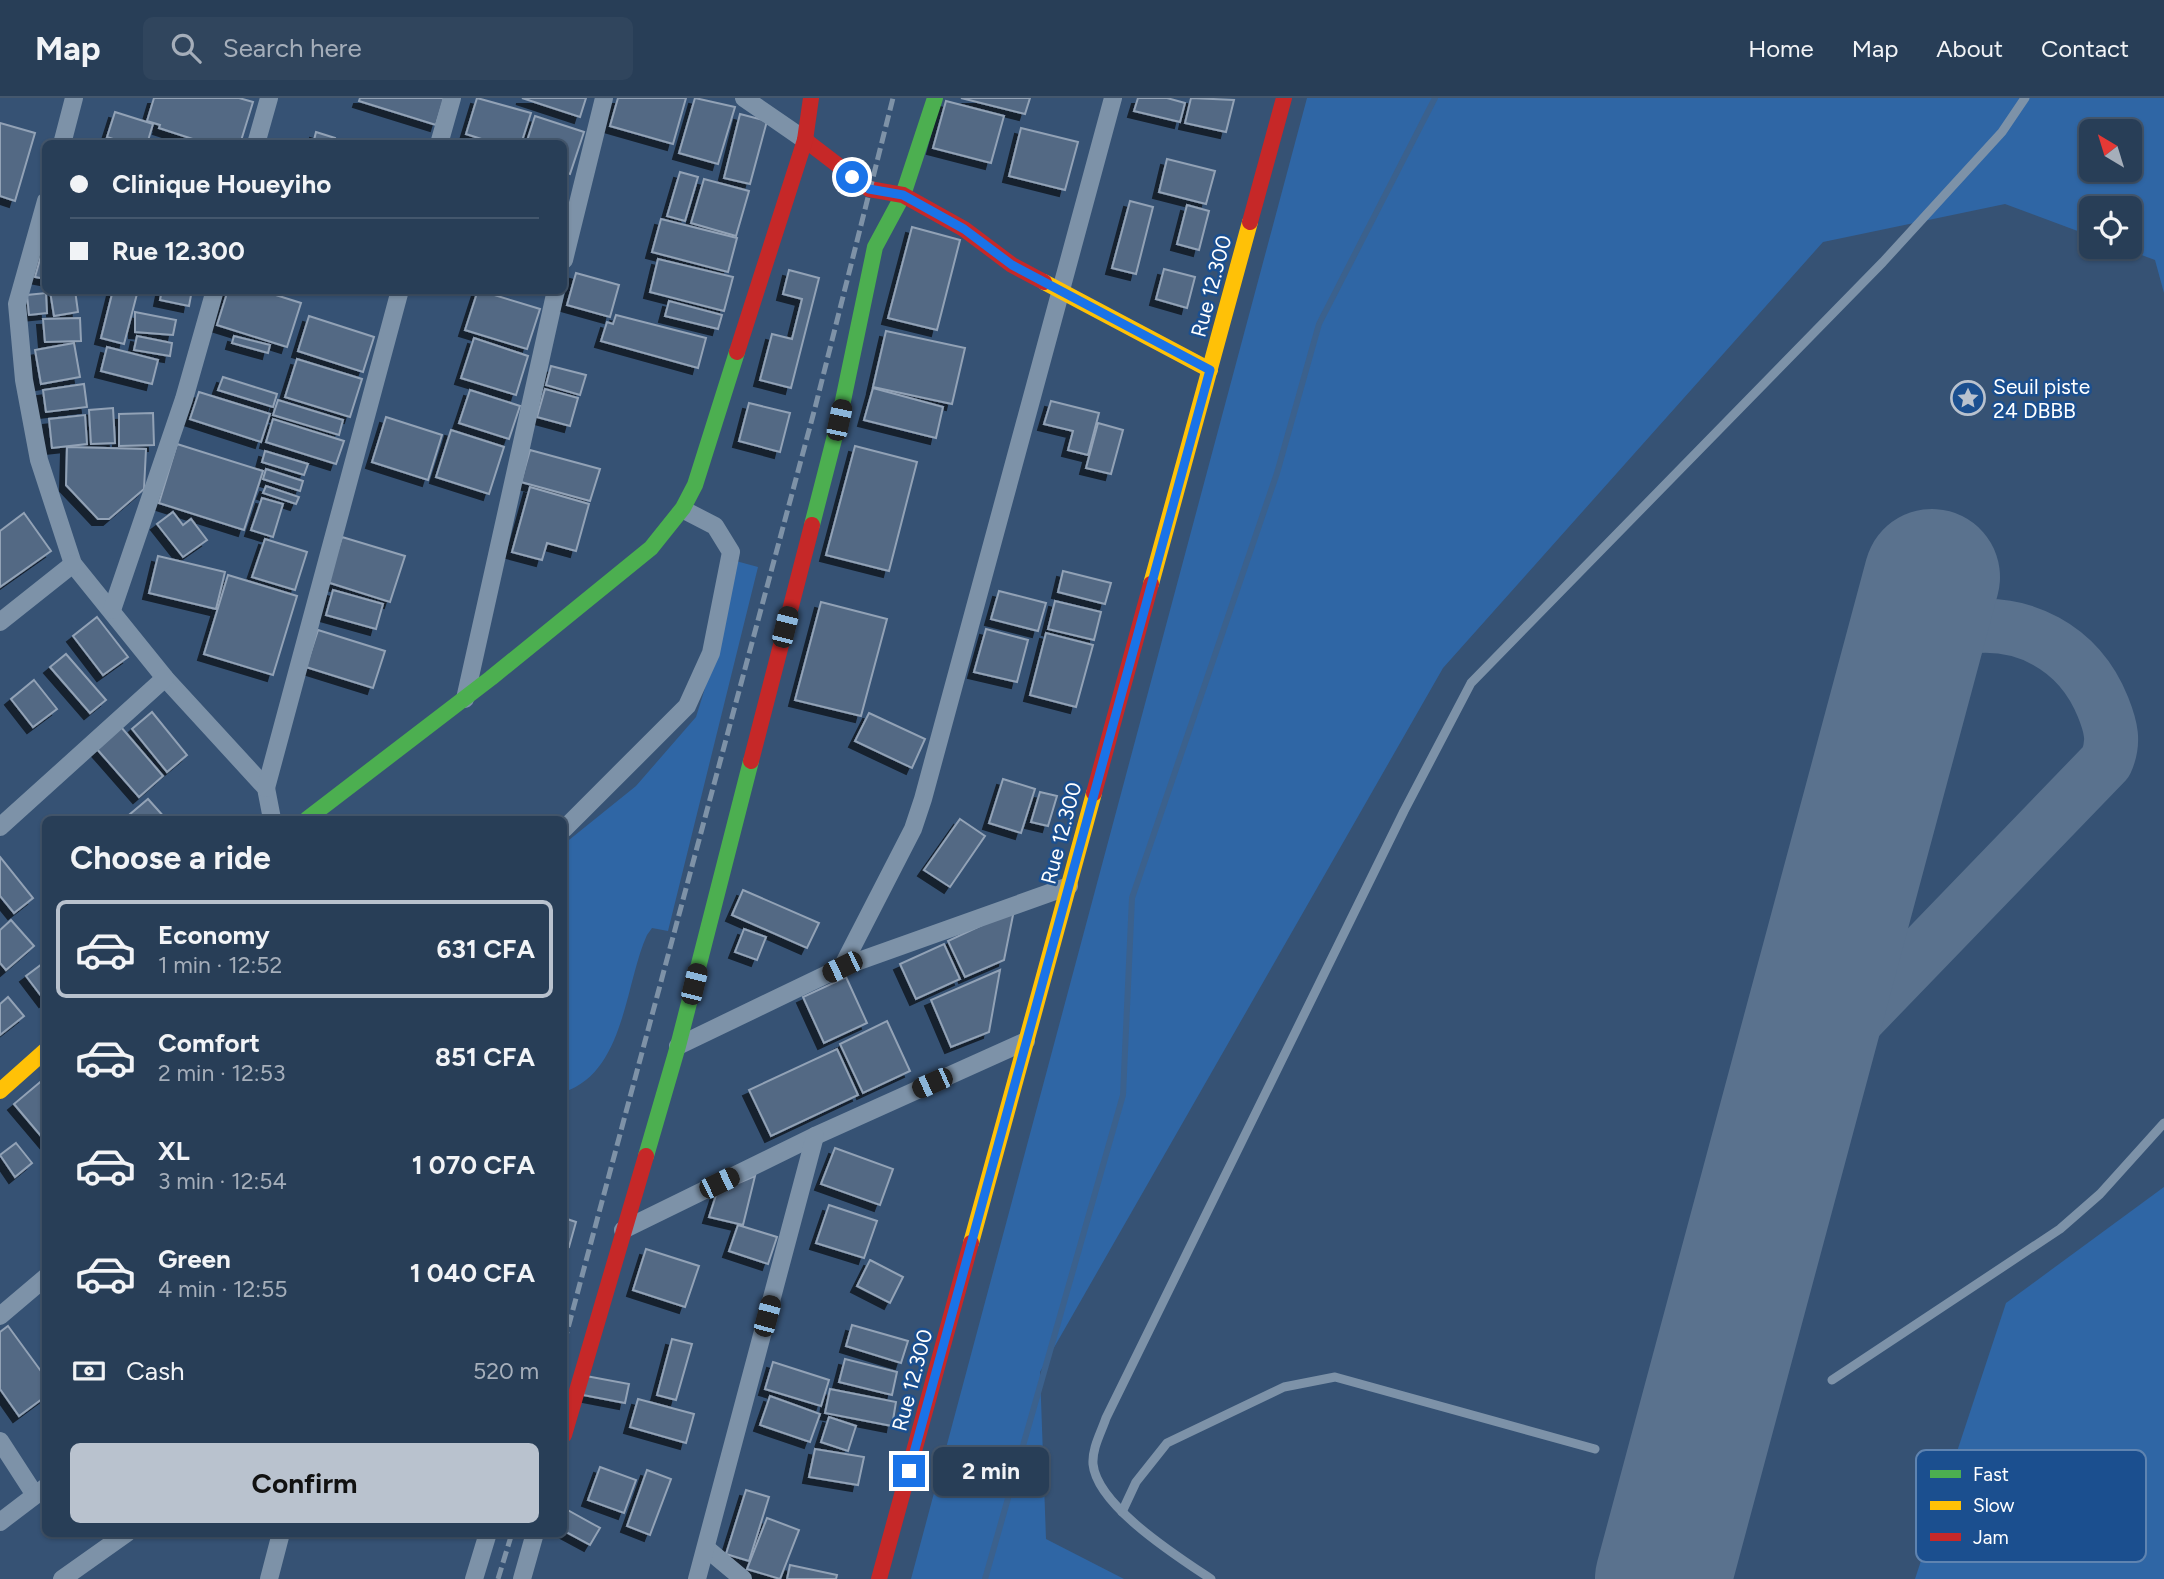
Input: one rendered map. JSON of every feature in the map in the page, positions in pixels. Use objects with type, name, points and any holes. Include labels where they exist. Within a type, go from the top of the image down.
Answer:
[{"type":"street","points":[[63,140],[74,98]]},
{"type":"street","points":[[257,140],[269,98]]},
{"type":"street","points":[[440,140],[452,98]]},
{"type":"street","points":[[567,248],[604,98]]},
{"type":"street","points":[[744,98],[869,189],[903,195],[964,229],[1012,265],[1210,370]]},
{"type":"street","points":[[311,816],[465,699],[654,547],[684,510],[695,485],[805,140],[811,98]]},
{"type":"street","points":[[567,1425],[678,1046],[839,420],[875,247],[903,195],[935,98]]},
{"type":"street","points":[[842,967],[913,829],[923,799],[1113,98]]},
{"type":"street","name":"Rue 12.300","points":[[879,1579],[1284,98]]},
{"type":"street","points":[[42,215],[17,304],[24,380],[39,460],[72,564],[112,610],[164,678],[265,788]]},
{"type":"street","points":[[112,610],[184,399],[214,294]]},
{"type":"street","points":[[271,816],[265,788],[399,294]]},
{"type":"street","points":[[465,699],[555,294]]},
{"type":"street","points":[[567,826],[687,706],[711,653],[731,552],[715,526],[684,510]]},
{"type":"street","points":[[0,622],[72,564]]},
{"type":"street","points":[[0,827],[164,678]]},
{"type":"street","points":[[678,1046],[842,967],[1069,886]]},
{"type":"street","points":[[623,1230],[815,1136],[1026,1041]]},
{"type":"street","points":[[0,1091],[42,1054]]},
{"type":"street","points":[[697,1579],[815,1136]]},
{"type":"street","points":[[0,1315],[42,1280]]},
{"type":"street","points":[[0,1441],[40,1491],[0,1522]]},
{"type":"street","points":[[62,1579],[121,1537]]},
{"type":"street","points":[[269,1579],[280,1537]]},
{"type":"street","points":[[474,1579],[487,1537]]},
{"type":"street","points":[[522,1579],[534,1537]]},
{"type":"street","points":[[706,1548],[743,1579]]},
{"type":"lane","points":[[1210,1579],[1157,1543],[1122,1512],[1105,1491],[1093,1468],[1093,1452],[1106,1418],[1404,811],[1471,683],[1883,262],[2002,132],[2025,98]]},
{"type":"lane","points":[[1832,1380],[2060,1229],[2100,1194],[2164,1123]]},
{"type":"lane","points":[[1122,1512],[1136,1482],[1167,1443],[1284,1387],[1335,1377],[1595,1449]]},
{"type":"shaded area","points":[[1307,98],[2164,98],[2164,293],[2155,260],[2142,255],[2142,196],[2079,196],[2079,232],[2005,204],[1823,242],[1443,668],[1040,1372],[1046,1539],[1124,1579],[911,1579]]},
{"type":"shaded area","points":[[736,561],[758,567],[668,931],[652,928],[647,935],[611,1046],[600,1066],[584,1081],[567,1090],[567,842],[636,786],[696,717],[726,621]]},
{"type":"shaded area","points":[[2164,1187],[2164,1579],[1915,1579],[1921,1562],[2146,1562],[2146,1450],[1958,1450],[2006,1303]]},
{"type":"building","points":[[154,98],[239,98],[253,102],[241,140],[196,140],[159,128],[160,125],[147,121]]},
{"type":"building","points":[[360,98],[444,99],[436,125],[359,101]]},
{"type":"building","points":[[477,98],[531,113],[522,140],[485,140],[466,134]]},
{"type":"building","points":[[522,98],[586,98],[580,117]]},
{"type":"building","points":[[618,98],[686,98],[673,144],[610,126]]},
{"type":"building","points":[[695,98],[735,107],[718,164],[679,153]]},
{"type":"building","points":[[961,98],[1030,98],[1025,114]]},
{"type":"building","points":[[1138,98],[1167,98],[1185,103],[1180,122],[1134,111]]},
{"type":"building","points":[[1191,98],[1234,100],[1226,132],[1185,123]]},
{"type":"building","points":[[946,101],[1004,116],[991,163],[933,148]]},
{"type":"building","points":[[115,112],[153,124],[148,140],[116,140],[107,137]]},
{"type":"building","points":[[740,114],[767,121],[750,184],[724,178]]},
{"type":"building","points":[[535,116],[584,132],[570,174],[567,173],[567,140],[527,140]]},
{"type":"building","points":[[0,123],[35,133],[15,201],[0,196]]},
{"type":"building","points":[[1021,128],[1078,142],[1065,190],[1009,176]]},
{"type":"building","points":[[316,132],[335,138],[335,140],[314,140]]},
{"type":"building","points":[[1167,159],[1215,171],[1206,204],[1159,192]]},
{"type":"building","points":[[680,172],[698,177],[685,221],[667,216]]},
{"type":"building","points":[[704,179],[749,191],[736,236],[691,223]]},
{"type":"building","points":[[1130,201],[1153,207],[1136,274],[1112,268]]},
{"type":"building","points":[[1187,205],[1209,211],[1199,250],[1177,244]]},
{"type":"building","points":[[661,219],[737,238],[728,272],[652,252]]},
{"type":"building","points":[[912,227],[960,240],[937,330],[888,318]]},
{"type":"building","points":[[42,252],[42,278],[35,277]]},
{"type":"building","points":[[658,259],[733,277],[724,311],[650,292]]},
{"type":"building","points":[[1164,269],[1195,277],[1187,308],[1156,299]]},
{"type":"building","points":[[789,270],[819,278],[791,388],[760,380],[772,334],[792,339],[802,299],[783,294]]},
{"type":"building","points":[[576,273],[619,285],[610,317],[567,305]]},
{"type":"building","points":[[46,294],[47,313],[29,315],[27,295]]},
{"type":"building","points":[[50,294],[76,294],[78,312],[54,316]]},
{"type":"building","points":[[112,294],[137,294],[124,344],[101,338]]},
{"type":"building","points":[[161,294],[191,294],[189,306],[160,300]]},
{"type":"building","points":[[227,294],[273,294],[301,303],[287,347],[217,325]]},
{"type":"building","points":[[477,294],[491,294],[540,309],[527,349],[465,330]]},
{"type":"building","points":[[669,301],[722,315],[718,329],[665,316]]},
{"type":"building","points":[[135,312],[176,320],[173,335],[135,332]]},
{"type":"building","points":[[616,315],[706,338],[698,368],[601,341],[607,322],[613,324]]},
{"type":"building","points":[[309,316],[374,337],[363,372],[298,351]]},
{"type":"building","points":[[80,318],[81,341],[45,342],[43,319]]},
{"type":"building","points":[[886,331],[965,348],[952,404],[873,387]]},
{"type":"building","points":[[137,336],[172,343],[170,356],[134,350]]},
{"type":"building","points":[[234,336],[270,345],[268,353],[232,343]]},
{"type":"building","points":[[474,338],[528,356],[516,395],[461,378]]},
{"type":"building","points":[[74,343],[80,377],[41,384],[35,350]]},
{"type":"building","points":[[107,347],[158,360],[152,384],[101,371]]},
{"type":"building","points":[[297,359],[362,379],[350,417],[285,397]]},
{"type":"building","points":[[551,366],[586,375],[580,395],[546,385]]},
{"type":"building","points":[[223,377],[277,394],[273,407],[218,390]]},
{"type":"building","points":[[84,384],[87,407],[46,412],[43,390]]},
{"type":"building","points":[[873,388],[943,407],[936,438],[864,420]]},
{"type":"building","points":[[545,389],[578,398],[570,426],[537,417]]},
{"type":"building","points":[[470,390],[520,406],[509,439],[459,423]]},
{"type":"building","points":[[199,392],[270,414],[261,442],[190,419]]},
{"type":"building","points":[[278,400],[343,420],[339,435],[273,415]]},
{"type":"building","points":[[1051,401],[1099,413],[1088,455],[1068,450],[1073,431],[1044,424]]},
{"type":"building","points":[[749,403],[790,413],[780,452],[739,441]]},
{"type":"building","points":[[113,408],[115,443],[91,444],[89,410]]},
{"type":"building","points":[[153,413],[154,445],[119,446],[119,414]]},
{"type":"building","points":[[85,415],[87,444],[52,448],[49,419]]},
{"type":"building","points":[[386,417],[442,435],[428,480],[372,462]]},
{"type":"building","points":[[273,419],[344,441],[336,464],[266,442]]},
{"type":"building","points":[[1098,423],[1123,430],[1111,474],[1086,468]]},
{"type":"building","points":[[451,430],[504,447],[489,494],[436,477]]},
{"type":"building","points":[[177,444],[263,471],[244,530],[159,503]]},
{"type":"building","points":[[855,446],[917,462],[889,571],[826,555]]},
{"type":"building","points":[[67,447],[146,449],[144,489],[109,519],[98,519],[66,485]]},
{"type":"building","points":[[530,450],[600,469],[590,501],[521,482]]},
{"type":"building","points":[[265,451],[308,464],[304,475],[262,462]]},
{"type":"building","points":[[266,469],[303,481],[300,491],[263,479]]},
{"type":"building","points":[[266,486],[299,497],[296,504],[263,493]]},
{"type":"building","points":[[530,487],[589,504],[576,551],[547,543],[542,560],[512,552]]},
{"type":"building","points":[[262,498],[283,504],[273,537],[251,530]]},
{"type":"building","points":[[173,512],[183,525],[191,519],[207,540],[183,557],[157,524]]},
{"type":"building","points":[[24,513],[51,551],[0,587],[0,531]]},
{"type":"building","points":[[342,537],[405,556],[390,602],[327,582]]},
{"type":"building","points":[[265,539],[307,552],[295,590],[252,577]]},
{"type":"building","points":[[158,556],[225,572],[216,609],[149,593]]},
{"type":"building","points":[[1063,571],[1111,583],[1105,604],[1058,592]]},
{"type":"building","points":[[228,575],[297,596],[273,675],[204,654]]},
{"type":"building","points":[[333,590],[383,604],[376,629],[326,615]]},
{"type":"building","points":[[999,591],[1046,603],[1038,631],[991,619]]},
{"type":"building","points":[[1055,601],[1101,612],[1094,640],[1048,629]]},
{"type":"building","points":[[821,602],[887,619],[861,716],[795,700]]},
{"type":"building","points":[[97,617],[128,657],[103,675],[73,636]]},
{"type":"building","points":[[986,629],[1028,640],[1017,682],[974,672]]},
{"type":"building","points":[[318,630],[385,651],[373,688],[306,667]]},
{"type":"building","points":[[1046,633],[1093,645],[1076,707],[1030,695]]},
{"type":"building","points":[[66,654],[106,700],[90,713],[50,667]]},
{"type":"building","points":[[34,680],[57,709],[33,727],[11,699]]},
{"type":"building","points":[[152,712],[187,755],[167,772],[132,729]]},
{"type":"building","points":[[869,713],[925,739],[912,768],[855,741]]},
{"type":"building","points":[[121,727],[163,776],[139,797],[96,748]]},
{"type":"building","points":[[1003,779],[1035,789],[1021,833],[989,823]]},
{"type":"building","points":[[1040,792],[1057,796],[1048,826],[1031,822]]},
{"type":"building","points":[[148,799],[163,816],[130,816]]},
{"type":"building","points":[[960,819],[985,836],[950,887],[924,870]]},
{"type":"building","points":[[0,857],[33,898],[14,913],[0,896]]},
{"type":"building","points":[[743,890],[819,923],[807,948],[732,915]]},
{"type":"building","points":[[1014,910],[1004,960],[965,977],[948,941]]},
{"type":"building","points":[[11,920],[34,946],[6,970],[0,963],[0,930]]},
{"type":"building","points":[[744,929],[766,937],[757,960],[735,952]]},
{"type":"building","points":[[944,944],[960,979],[916,999],[900,964]]},
{"type":"building","points":[[42,964],[42,997],[26,976]]},
{"type":"building","points":[[1000,970],[989,1032],[951,1047],[931,1000]]},
{"type":"building","points":[[846,977],[867,1023],[824,1043],[803,997]]},
{"type":"building","points":[[8,997],[24,1016],[0,1035],[0,1004]]},
{"type":"building","points":[[887,1021],[910,1071],[863,1093],[840,1044]]},
{"type":"building","points":[[837,1049],[858,1095],[771,1136],[749,1090]]},
{"type":"building","points":[[42,1081],[42,1137],[14,1104]]},
{"type":"building","points":[[16,1143],[32,1163],[15,1177],[0,1155]]},
{"type":"building","points":[[835,1148],[893,1169],[880,1205],[821,1184]]},
{"type":"building","points":[[755,1176],[743,1225],[709,1217],[717,1192]]},
{"type":"building","points":[[829,1205],[877,1221],[864,1258],[816,1243]]},
{"type":"building","points":[[567,1219],[576,1222],[569,1247],[567,1246]]},
{"type":"building","points":[[738,1225],[777,1237],[768,1264],[729,1251]]},
{"type":"building","points":[[646,1249],[699,1266],[685,1307],[633,1290]]},
{"type":"building","points":[[870,1260],[903,1277],[890,1303],[857,1286]]},
{"type":"building","points":[[852,1325],[908,1341],[901,1363],[846,1346]]},
{"type":"building","points":[[8,1326],[42,1373],[42,1399],[19,1416],[0,1389],[0,1332]]},
{"type":"building","points":[[672,1339],[692,1344],[676,1400],[657,1395]]},
{"type":"building","points":[[845,1359],[897,1372],[892,1395],[839,1382]]},
{"type":"building","points":[[773,1362],[829,1380],[821,1406],[765,1389]]},
{"type":"building","points":[[586,1376],[629,1384],[625,1403],[583,1395]]},
{"type":"building","points":[[830,1389],[896,1402],[892,1426],[825,1413]]},
{"type":"building","points":[[770,1396],[820,1414],[810,1442],[760,1425]]},
{"type":"building","points":[[638,1399],[694,1414],[686,1443],[630,1427]]},
{"type":"building","points":[[829,1417],[856,1426],[848,1451],[821,1442]]},
{"type":"building","points":[[815,1449],[864,1457],[858,1485],[809,1477]]},
{"type":"building","points":[[600,1467],[636,1480],[624,1513],[588,1500]]},
{"type":"building","points":[[647,1470],[671,1479],[650,1535],[627,1526]]},
{"type":"building","points":[[746,1490],[769,1497],[749,1561],[726,1554]]},
{"type":"building","points":[[567,1510],[600,1528],[590,1545],[567,1533]]},
{"type":"building","points":[[767,1518],[799,1530],[780,1579],[747,1569]]},
{"type":"building","points":[[790,1565],[837,1575],[836,1579],[787,1579]]},
{"type":"waterway","points":[[985,1579],[1123,1095],[1132,898],[1277,473],[1319,324],[1435,98]]},
{"type":"taxiway","points":[[1791,1102],[1808,1073],[1826,1052],[2106,762],[2111,741],[2108,721],[2103,707],[2079,667],[2046,641],[2008,628],[1968,627],[1929,638],[1894,660],[1868,693],[1852,736],[1852,774],[1863,836]]},
{"type":"runway","points":[[1663,1579],[1932,577]]},
{"type":"railway","points":[[567,1332],[815,408],[893,98]]},
{"type":"railway","points":[[498,1579],[511,1537]]},
{"type":"traffic: fast","points":[[812,525],[839,420],[875,247],[903,195],[935,98]]},
{"type":"traffic: fast","points":[[311,816],[491,678],[651,548],[683,508],[695,485],[737,352]]},
{"type":"traffic: fast","points":[[646,1156],[678,1046],[751,761]]},
{"type":"traffic: slow","points":[[1151,584],[1250,222]]},
{"type":"traffic: slow","points":[[1044,282],[1210,370]]},
{"type":"traffic: slow","points":[[971,1243],[1094,793]]},
{"type":"traffic: slow","points":[[0,1091],[42,1054]]},
{"type":"traffic: jam","points":[[737,352],[805,140],[811,98]]},
{"type":"traffic: jam","points":[[1250,222],[1284,98]]},
{"type":"traffic: jam","points":[[805,140],[869,189],[903,195],[964,229],[1012,265],[1044,282]]},
{"type":"traffic: jam","points":[[751,761],[812,525]]},
{"type":"traffic: jam","points":[[1094,793],[1151,584]]},
{"type":"traffic: jam","points":[[567,1425],[646,1156]]},
{"type":"traffic: jam","points":[[879,1579],[971,1243]]},
{"type":"place","name":"Seuil piste 24 DBBB","points":[[1968,398]]},
{"type":"route","points":[[852,177],[869,189],[903,195],[964,229],[1012,265],[1210,370],[909,1471]]}]
